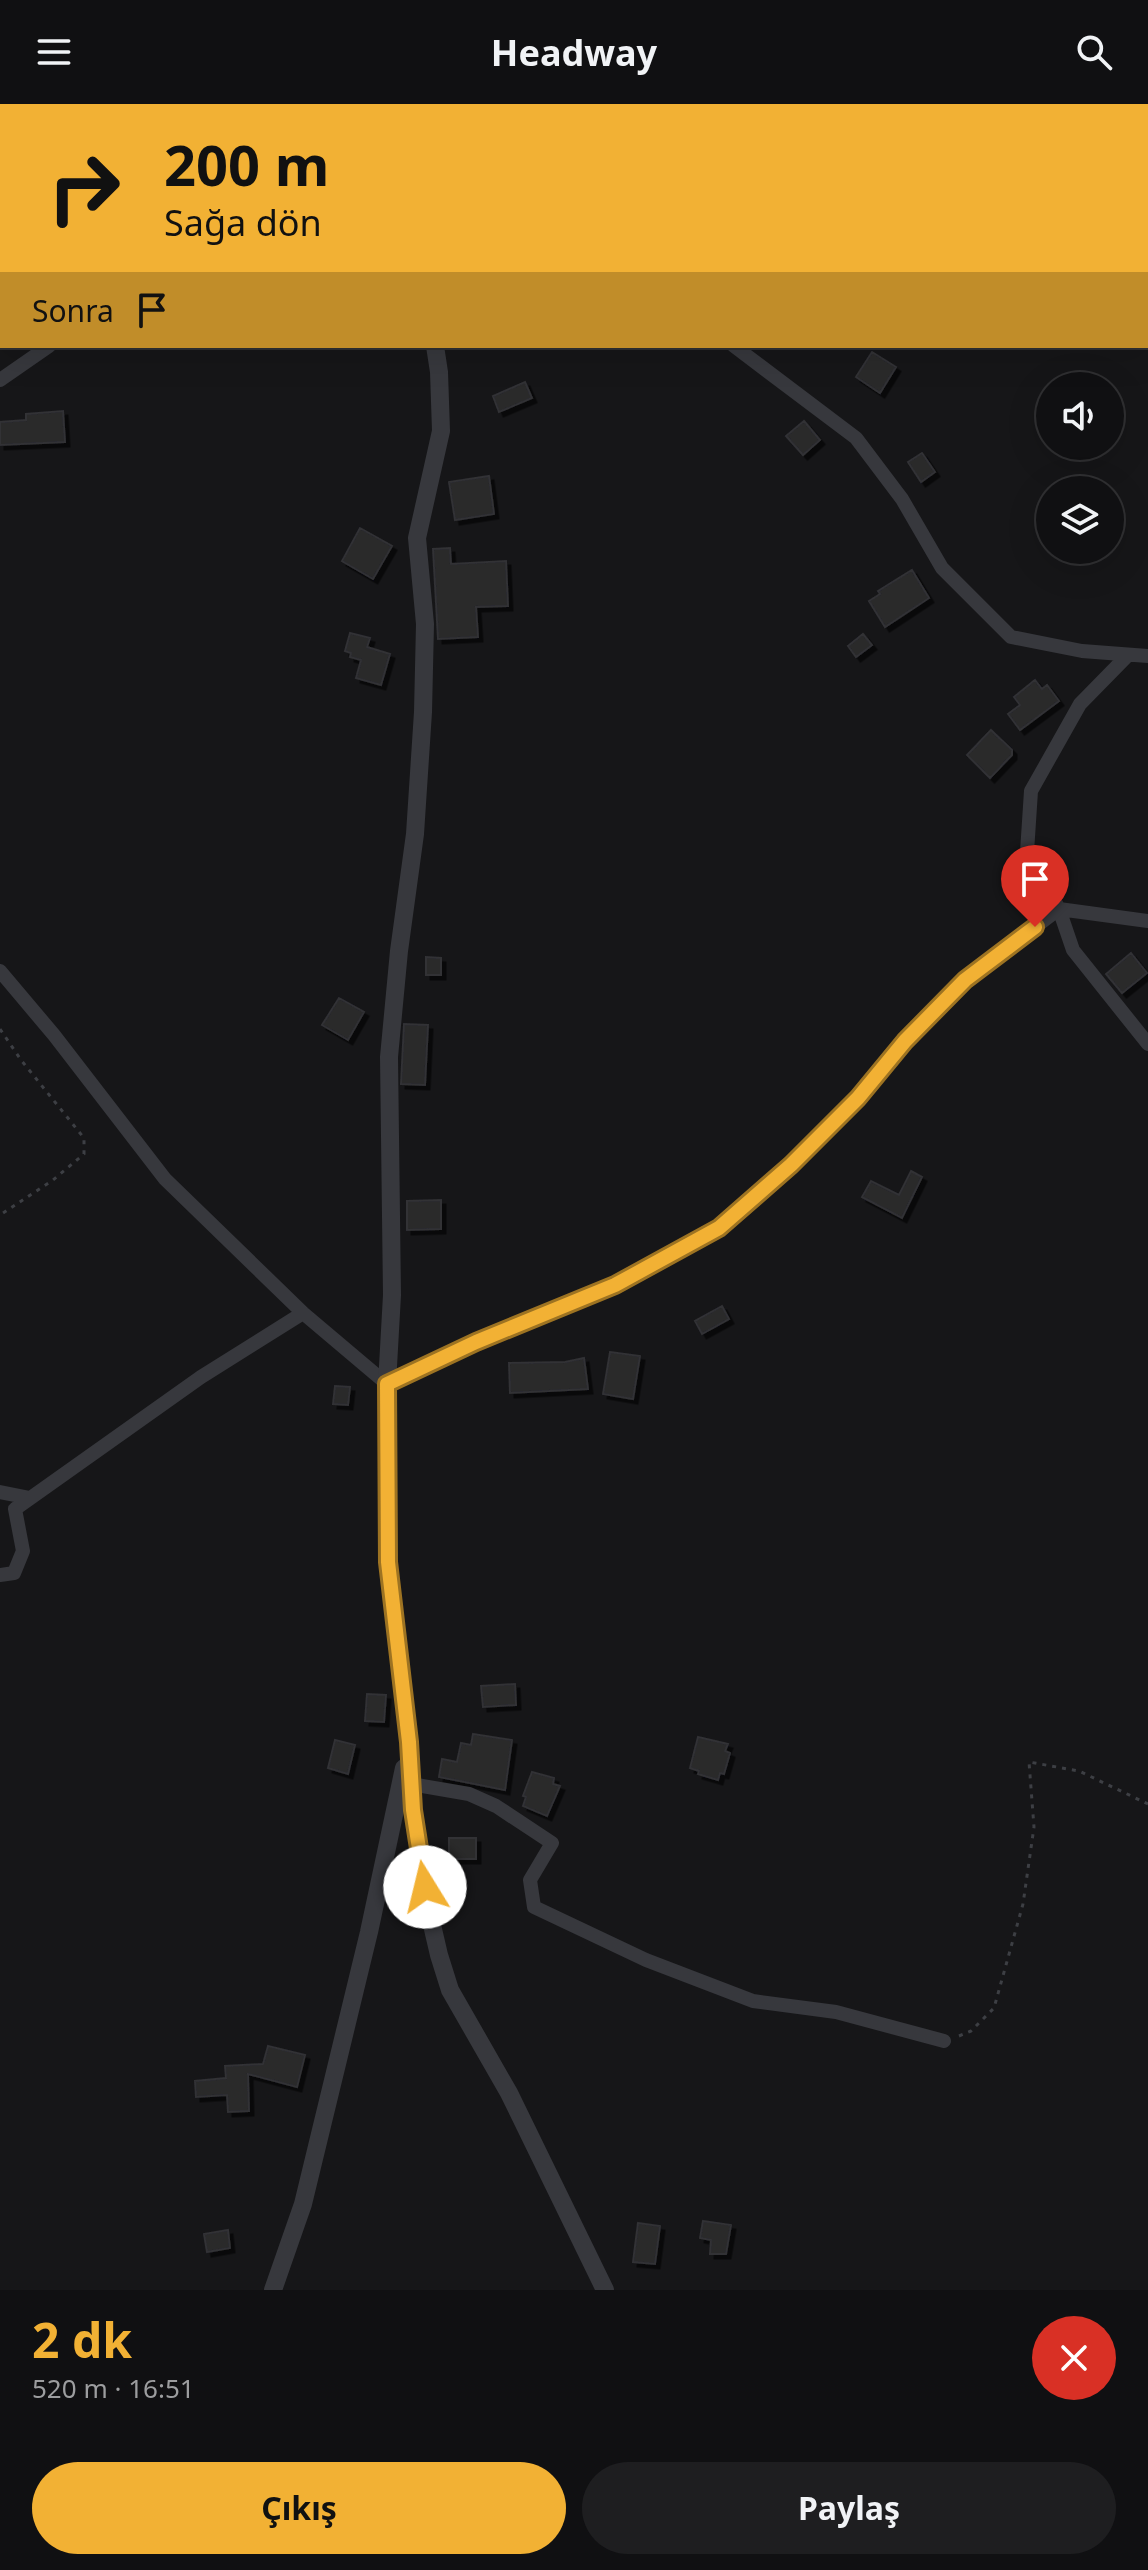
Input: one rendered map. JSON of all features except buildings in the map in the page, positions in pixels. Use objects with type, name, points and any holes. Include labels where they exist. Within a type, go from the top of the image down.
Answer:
[{"type":"street","points":[[0,380],[46,348]]},
{"type":"street","points":[[435,348],[441,431],[417,538],[425,624],[423,712],[415,834],[389,1057],[392,1295],[387,1384],[388,1562],[409,1742],[413,1810],[429,1912],[450,1990],[509,2093],[605,2290]]},
{"type":"street","points":[[737,348],[856,438],[902,499],[942,568],[1011,637],[1082,651],[1148,656]]},
{"type":"street","points":[[1128,655],[1080,704],[1031,791],[1027,852],[1059,909],[1073,950],[1148,1044]]},
{"type":"street","points":[[387,1384],[476,1342],[615,1285],[719,1228],[791,1165],[858,1098],[905,1041],[965,980],[1059,909],[1148,921]]},
{"type":"street","points":[[0,971],[54,1035],[165,1179],[303,1313],[387,1384]]},
{"type":"street","points":[[0,1575],[14,1573],[23,1551],[7,1509],[30,1498],[201,1377],[303,1313]]},
{"type":"street","points":[[0,1492],[30,1498]]},
{"type":"street","points":[[273,2290],[303,2204],[369,1932],[409,1742]]},
{"type":"street","points":[[411,1784],[469,1794],[496,1806],[552,1843],[530,1880],[534,1907],[646,1960],[753,2001],[836,2012],[944,2041]]},
{"type":"path","points":[[0,1029],[84,1138],[84,1154],[53,1180],[0,1215]]},
{"type":"path","points":[[944,2041],[971,2031],[994,2008],[1023,1904],[1034,1827],[1029,1762],[1079,1771],[1148,1804]]},
{"type":"route","points":[[425,1887],[413,1810],[409,1742],[388,1562],[387,1384],[476,1342],[615,1285],[719,1228],[791,1165],[858,1098],[905,1041],[965,980],[1035,927]]}]
